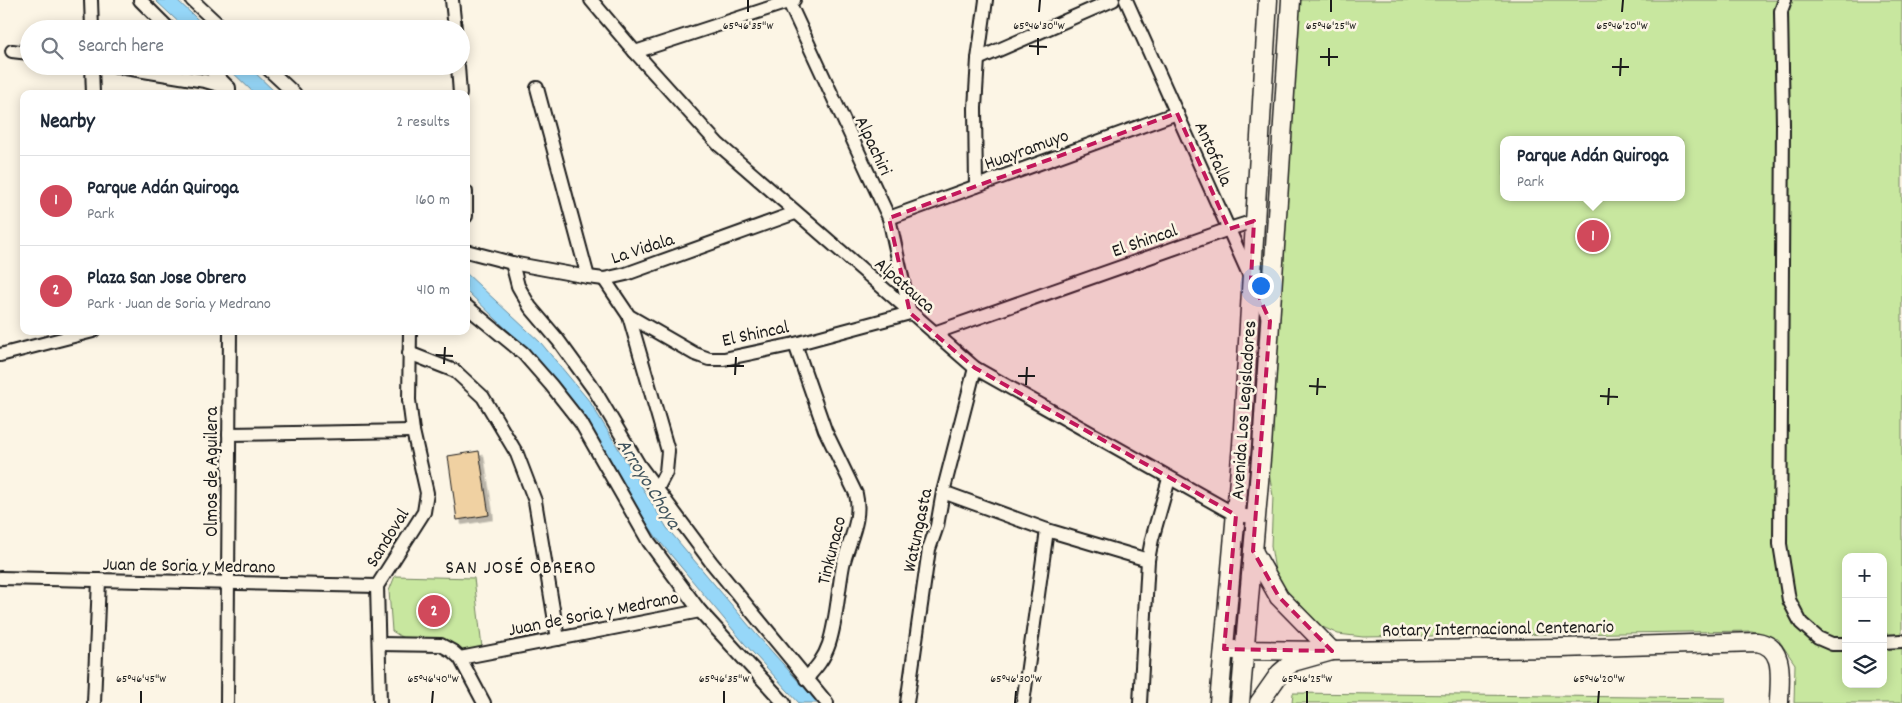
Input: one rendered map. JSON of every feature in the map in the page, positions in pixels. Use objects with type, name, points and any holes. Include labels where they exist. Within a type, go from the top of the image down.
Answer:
[{"type":"main road","name":"Avenida Los Legisladores","points":[[1220,703],[1242,445],[1268,0]]},
{"type":"main road","name":"Avenida Los Legisladores","points":[[1240,703],[1270,320],[1291,0]]},
{"type":"main road","points":[[1253,551],[1279,598],[1332,651],[1293,662],[1280,673],[1259,703]]},
{"type":"main road","name":"Rotary Internacional Centenario","points":[[1224,650],[1332,651],[1561,648],[1757,642],[1771,648],[1780,661],[1779,703]]},
{"type":"street","points":[[91,0],[92,20]]},
{"type":"street","points":[[140,0],[160,20]]},
{"type":"street","points":[[192,0],[213,20]]},
{"type":"street","points":[[452,0],[454,20]]},
{"type":"street","name":"Alpatauca","points":[[591,0],[634,52],[718,144],[975,368],[1169,479],[1236,515],[1255,517]]},
{"type":"street","points":[[976,186],[975,108],[978,59],[986,0]]},
{"type":"street","points":[[978,59],[1113,0]]},
{"type":"street","name":"Antofalla","points":[[1126,0],[1270,320]]},
{"type":"street","points":[[634,52],[790,1]]},
{"type":"street","name":"Alpachiri","points":[[790,1],[888,218],[910,312]]},
{"type":"street","points":[[1782,4],[1780,544],[1789,600],[1801,623],[1818,638],[1832,644],[1842,644]]},
{"type":"street","points":[[12,51],[20,52]]},
{"type":"street","points":[[92,75],[93,90]]},
{"type":"street","points":[[168,75],[204,81],[226,90]]},
{"type":"street","points":[[215,75],[229,90]]},
{"type":"street","points":[[275,75],[291,90]]},
{"type":"street","points":[[459,75],[460,90]]},
{"type":"street","points":[[537,88],[588,277]]},
{"type":"street","name":"Huayramuyo","points":[[888,218],[1177,113]]},
{"type":"street","name":"La Vidala","points":[[470,252],[512,263],[604,279],[626,274],[795,213]]},
{"type":"street","name":"El Shincal","points":[[934,332],[1229,229],[1254,222]]},
{"type":"street","points":[[512,263],[518,286],[530,307],[558,340],[594,392],[639,465],[710,562],[827,703]]},
{"type":"street","name":"El Shincal","points":[[604,279],[629,316],[695,354],[709,359],[724,360],[794,344],[910,312]]},
{"type":"street","points":[[470,309],[523,353],[581,423],[649,542],[700,610],[784,703]]},
{"type":"street","points":[[629,316],[668,451],[666,472],[657,489]]},
{"type":"street","points":[[0,355],[78,335]]},
{"type":"street","name":"Olmos de Aguilera","points":[[228,703],[230,335]]},
{"type":"street","name":"Sandoval","points":[[380,703],[378,586],[424,512],[427,493],[413,431],[409,400],[410,335]]},
{"type":"street","name":"Tinkunaco","points":[[794,344],[825,430],[853,488],[859,506],[857,523],[844,564],[829,644],[820,663],[806,679]]},
{"type":"street","points":[[409,353],[455,371],[483,397],[517,454],[535,501],[558,639]]},
{"type":"street","name":"Watungasta","points":[[908,703],[929,549],[937,526],[943,492],[975,368]]},
{"type":"street","points":[[229,434],[413,431]]},
{"type":"street","points":[[1140,703],[1148,560],[1169,479]]},
{"type":"street","points":[[943,492],[1047,530],[1148,560]]},
{"type":"street","points":[[1023,703],[1047,530]]},
{"type":"street","name":"Juan de Soria y Medrano","points":[[0,578],[378,586]]},
{"type":"street","points":[[94,703],[99,580]]},
{"type":"street","name":"Juan de Soria y Medrano","points":[[460,658],[700,610]]},
{"type":"street","points":[[1887,642],[1902,641]]},
{"type":"street","points":[[379,644],[441,645],[452,650],[460,658],[484,703]]},
{"type":"highlighted area","points":[[1177,113],[1229,229],[1254,221],[1251,279],[1270,321],[1253,551],[1279,597],[1332,651],[1224,649],[1236,515],[975,368],[910,313],[889,218]]},
{"type":"green space","points":[[1300,0],[1902,0],[1902,703],[1794,703],[1795,664],[1778,639],[1752,631],[1363,637],[1338,634],[1314,623],[1295,602],[1276,577],[1271,546],[1273,496],[1269,473]]},
{"type":"green space","points":[[395,576],[474,578],[482,648],[461,651],[443,640],[407,639],[392,631],[389,591]]},
{"type":"green space","points":[[1293,693],[1725,698],[1725,703],[1292,703]]},
{"type":"water","points":[[155,0],[177,0],[198,20],[176,20]]},
{"type":"water","points":[[235,75],[257,75],[273,90],[251,90]]},
{"type":"water","points":[[470,277],[541,343],[590,402],[667,528],[756,634],[818,703],[799,703],[744,643],[656,537],[631,499],[600,442],[578,409],[530,352],[470,294]]},
{"type":"building","points":[[479,451],[489,515],[457,520],[448,456]]},
{"type":"place","name":"Parque Adán Quiroga","points":[[1593,236]]},
{"type":"place","name":"Plaza San Jose Obrero","points":[[434,611]]},
{"type":"district","name":"SAN JOSÉ OBRERO","points":[[521,566]]},
{"type":"water label","name":"Arroyo Choya","points":[[650,483]]}]
